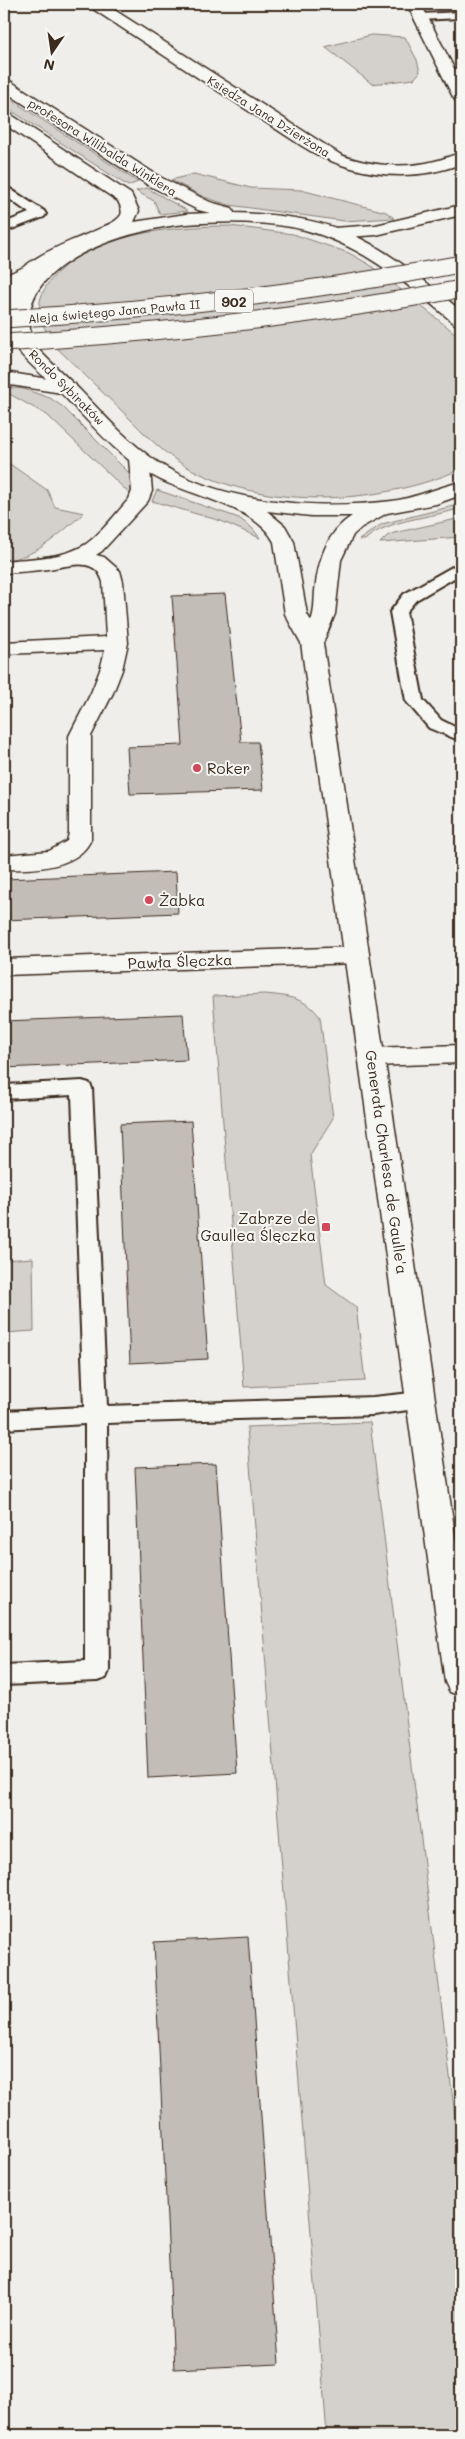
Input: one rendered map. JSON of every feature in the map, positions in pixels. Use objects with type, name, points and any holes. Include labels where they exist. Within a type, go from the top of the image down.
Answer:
[{"type":"main road","name":"Księdza Jana Dzierżona","points":[[95,4],[308,143],[338,160],[367,167],[404,170],[430,168],[461,158]]},
{"type":"main road","points":[[417,10],[460,92]]},
{"type":"main road","name":"profesora Wilibalda Winklera","points":[[4,84],[178,195],[204,206],[262,219]]},
{"type":"main road","name":"profesora Wilibalda Winklera","points":[[4,117],[125,198],[130,206],[131,213],[125,222],[105,232]]},
{"type":"main road","points":[[334,234],[376,230],[461,210]]},
{"type":"main road","name":"Rondo Sybiraków","points":[[458,490],[388,507],[304,509],[264,506],[226,499],[182,484],[139,458],[21,342],[13,328],[9,313],[11,299],[17,286],[33,268],[69,246],[105,232],[162,222],[220,218],[262,219],[297,224],[334,234],[371,249],[461,320]]},
{"type":"main road","name":"Aleja świętego Jana Pawła II","points":[[4,320],[205,304],[371,281],[461,264]]},
{"type":"main road","points":[[4,283],[33,268]]},
{"type":"main road","name":"Aleja świętego Jana Pawła II","points":[[4,343],[102,337],[223,326],[327,312],[461,289]]},
{"type":"main road","points":[[4,378],[68,388]]},
{"type":"main road","points":[[4,567],[50,563],[78,557],[95,547],[138,501],[142,492],[139,458]]},
{"type":"main road","name":"Generała Charlesa de Gaulle'a","points":[[226,499],[256,513],[278,530],[284,542],[296,614],[312,642],[461,1682]]},
{"type":"main road","points":[[312,642],[324,613],[325,588],[336,543],[344,531],[355,522],[388,507]]},
{"type":"main road","points":[[4,862],[28,861],[58,856],[76,846],[81,833],[80,736],[111,670],[117,643],[113,582],[110,571],[96,561],[78,557]]},
{"type":"main road","points":[[4,648],[117,643]]},
{"type":"main road","name":"Pawła Ślęczka","points":[[4,967],[357,955]]},
{"type":"main road","points":[[371,1057],[461,1054]]},
{"type":"lane","points":[[417,10],[461,15]]},
{"type":"lane","points":[[4,189],[39,214],[4,228]]},
{"type":"lane","points":[[461,567],[410,597],[398,612],[415,701],[435,724],[461,736]]},
{"type":"lane","points":[[4,1092],[82,1088],[96,1415],[97,1671],[4,1675]]},
{"type":"lane","points":[[4,1420],[372,1406],[421,1401]]},
{"type":"shaded area","points":[[371,35],[405,37],[417,60],[420,72],[414,79],[372,84],[325,47]]},
{"type":"shaded area","points":[[4,95],[138,182],[128,186],[4,106]]},
{"type":"shaded area","points":[[194,174],[251,188],[301,190],[386,212],[394,218],[344,221],[229,205],[204,197],[171,180]]},
{"type":"shaded area","points":[[147,188],[188,211],[160,214],[154,201],[136,191]]},
{"type":"shaded area","points":[[230,226],[293,234],[349,253],[370,265],[461,338],[461,469],[392,491],[355,496],[317,498],[279,495],[242,489],[207,477],[169,455],[151,440],[57,348],[43,323],[40,305],[41,297],[49,282],[65,266],[85,253],[108,243],[133,236],[184,228]]},
{"type":"shaded area","points":[[4,387],[24,389],[50,398],[63,407],[129,473],[133,488],[130,494],[47,415],[6,392]]},
{"type":"shaded area","points":[[4,460],[47,490],[55,507],[84,513],[37,550],[27,555],[4,560]]},
{"type":"shaded area","points":[[157,490],[239,518],[252,528],[260,538],[221,521],[152,501]]},
{"type":"shaded area","points":[[461,504],[461,508],[397,523],[374,533],[365,540],[359,540],[382,524]]},
{"type":"shaded area","points":[[461,518],[461,537],[380,543],[387,536],[394,533]]},
{"type":"shaded area","points":[[265,994],[296,999],[309,1006],[320,1017],[333,1118],[310,1155],[326,1285],[356,1307],[365,1381],[244,1387],[213,996]]},
{"type":"shaded area","points":[[33,1258],[34,1331],[4,1333],[4,1260]]},
{"type":"shaded area","points":[[370,1422],[461,2166],[461,2433],[327,2435],[247,1427]]},
{"type":"building","points":[[225,594],[241,742],[258,742],[263,790],[130,794],[127,747],[183,745],[172,596]]},
{"type":"building","points":[[176,872],[178,913],[4,920],[4,879]]},
{"type":"building","points":[[183,1014],[187,1060],[4,1068],[4,1021]]},
{"type":"building","points":[[191,1121],[208,1359],[130,1363],[120,1124]]},
{"type":"building","points":[[216,1464],[237,1773],[148,1778],[135,1467]]},
{"type":"building","points":[[248,1937],[279,2364],[174,2369],[154,1942]]},
{"type":"place","name":"Roker","points":[[197,768]]},
{"type":"place","name":"Żabka","points":[[149,900]]},
{"type":"place","name":"Zabrze de Gaullea Ślęczka","points":[[326,1227]]}]
